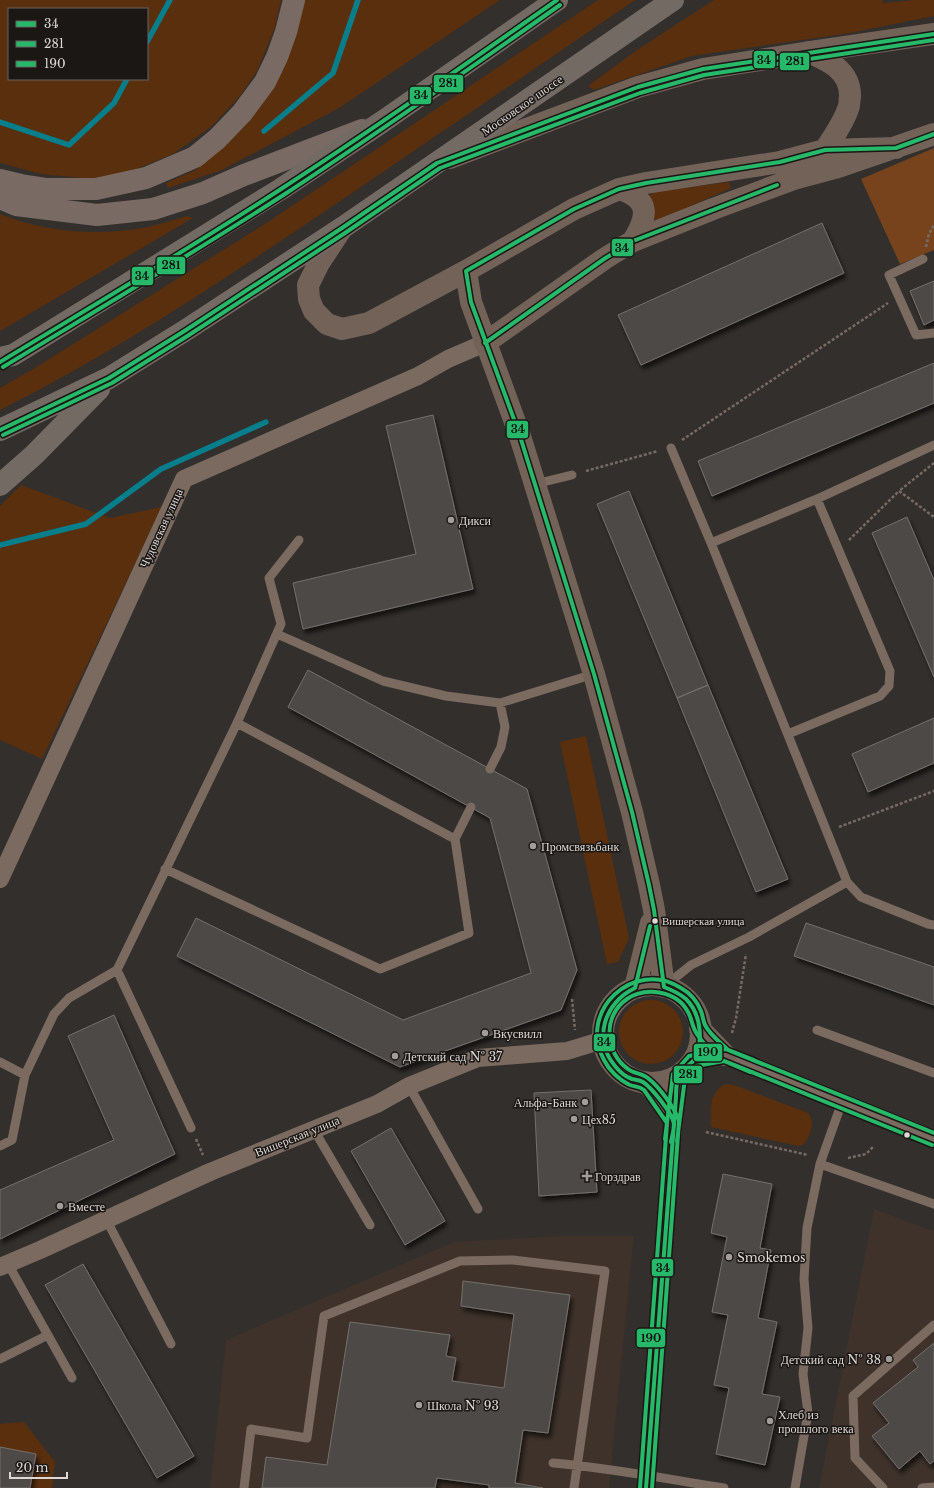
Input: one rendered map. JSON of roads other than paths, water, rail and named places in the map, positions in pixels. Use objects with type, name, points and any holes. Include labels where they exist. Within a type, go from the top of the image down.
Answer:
[{"type":"highway","points":[[4,359],[196,242],[382,122],[557,0]]},
{"type":"highway","name":"Московское шоссе","points":[[0,430],[109,378],[186,330],[342,228],[673,0]]},
{"type":"highway","points":[[0,485],[34,455],[109,378]]},
{"type":"main road","points":[[0,180],[47,189],[96,189],[146,178],[196,157],[217,139],[242,113],[265,82],[282,44],[294,0]]},
{"type":"main road","points":[[0,198],[16,205],[96,215],[153,209],[203,193],[244,175],[382,122]]},
{"type":"street","points":[[437,163],[638,87],[703,69],[934,34]]},
{"type":"street","points":[[808,52],[828,60],[839,68],[846,79],[850,92],[849,108],[826,150]]},
{"type":"street","points":[[485,344],[604,259],[633,241],[794,179],[835,168],[934,134]]},
{"type":"street","points":[[342,228],[319,264],[308,285],[309,299],[314,311],[327,324],[342,329],[369,323],[466,271],[574,209],[619,189],[646,183],[780,162],[826,150],[896,148]]},
{"type":"street","points":[[619,189],[638,198],[642,206],[644,214],[643,223],[633,241]]},
{"type":"street","points":[[466,271],[471,302],[485,344],[519,433],[594,674],[632,812],[654,910],[664,987]]},
{"type":"street","name":"Чудовская улица","points":[[0,878],[184,479],[418,376],[448,359],[485,344]]},
{"type":"street","points":[[635,988],[654,910]]},
{"type":"street","points":[[647,1482],[673,1121],[686,1067],[699,1045],[700,1029],[698,1018],[693,1008],[678,993],[664,987],[649,985],[635,988],[622,995],[612,1005],[605,1018],[603,1040],[606,1053],[612,1063],[621,1072],[632,1079],[643,1082],[662,1081],[686,1067],[725,1055]]},
{"type":"street","points":[[700,1029],[725,1055],[934,1139]]},
{"type":"street","name":"Вишерская улица","points":[[4,1266],[210,1172],[377,1104],[409,1086],[478,1058],[567,1052],[603,1040]]},
{"type":"street","points":[[643,1082],[659,1100],[673,1121]]},
{"type":"lane","points":[[923,259],[889,275],[916,335],[934,333]]},
{"type":"lane","points":[[711,543],[817,499],[934,445]]},
{"type":"lane","points":[[671,448],[711,543],[847,882],[861,897],[928,924],[934,924]]},
{"type":"lane","points":[[535,484],[572,475]]},
{"type":"lane","points":[[788,734],[880,696],[889,686],[890,671],[840,549],[817,499]]},
{"type":"lane","points":[[0,1146],[12,1140],[25,1075],[54,1014],[69,998],[117,970],[282,624],[269,578],[300,540]]},
{"type":"lane","points":[[277,634],[383,680],[446,696],[500,703],[594,674]]},
{"type":"lane","points":[[490,769],[501,748],[505,727],[500,703]]},
{"type":"lane","points":[[236,723],[455,839]]},
{"type":"lane","points":[[165,869],[380,969],[469,933],[455,839],[471,807]]},
{"type":"lane","points":[[664,987],[691,965],[749,937],[847,882]]},
{"type":"lane","points":[[117,970],[190,1128]]},
{"type":"lane","points":[[817,1030],[934,1073]]},
{"type":"lane","points":[[0,1062],[25,1075]]},
{"type":"lane","points":[[409,1086],[478,1209]]},
{"type":"lane","points":[[795,1488],[808,1412],[803,1374],[808,1328],[804,1279],[807,1228],[820,1164],[842,1102]]},
{"type":"lane","points":[[314,1130],[370,1225]]},
{"type":"lane","points":[[820,1164],[934,1204]]},
{"type":"lane","points":[[106,1219],[171,1344]]},
{"type":"lane","points":[[244,1488],[251,1429],[307,1438],[324,1316],[460,1261],[514,1260],[604,1271],[574,1488]]},
{"type":"lane","points":[[4,1266],[48,1335],[72,1378]]},
{"type":"lane","points":[[883,1488],[855,1458],[853,1396],[934,1325]]},
{"type":"lane","points":[[0,1359],[48,1335]]},
{"type":"lane","points":[[553,1463],[612,1469],[647,1482],[724,1488]]},
{"type":"lane","points":[[922,1488],[934,1487]]},
{"type":"waterway","points":[[148,40],[170,0]]},
{"type":"waterway","points":[[264,131],[333,73],[358,0]]},
{"type":"waterway","points":[[0,122],[69,145],[114,103],[126,80]]},
{"type":"waterway","points":[[0,545],[86,524],[161,469],[266,422]]},
{"type":"place","name":"Дикси","points":[[451,520]]},
{"type":"place","name":"Промсвязьбанк","points":[[533,846]]},
{"type":"place","name":"Вишерская улица","points":[[655,921]]},
{"type":"place","name":"Вкусвилл","points":[[485,1033]]},
{"type":"place","name":"Детский сад № 37","points":[[395,1056]]},
{"type":"place","name":"Альфа-Банк","points":[[585,1102]]},
{"type":"place","name":"Цех85","points":[[574,1119]]},
{"type":"place","name":"Горздрав","points":[[587,1176]]},
{"type":"place","name":"Вместе","points":[[60,1206]]},
{"type":"place","name":"Smokemos","points":[[729,1257]]},
{"type":"place","name":"Детский сад № 38","points":[[889,1359]]},
{"type":"place","name":"Школа № 93","points":[[419,1405]]},
{"type":"place","name":"Хлеб из прошлого века","points":[[770,1421]]}]
